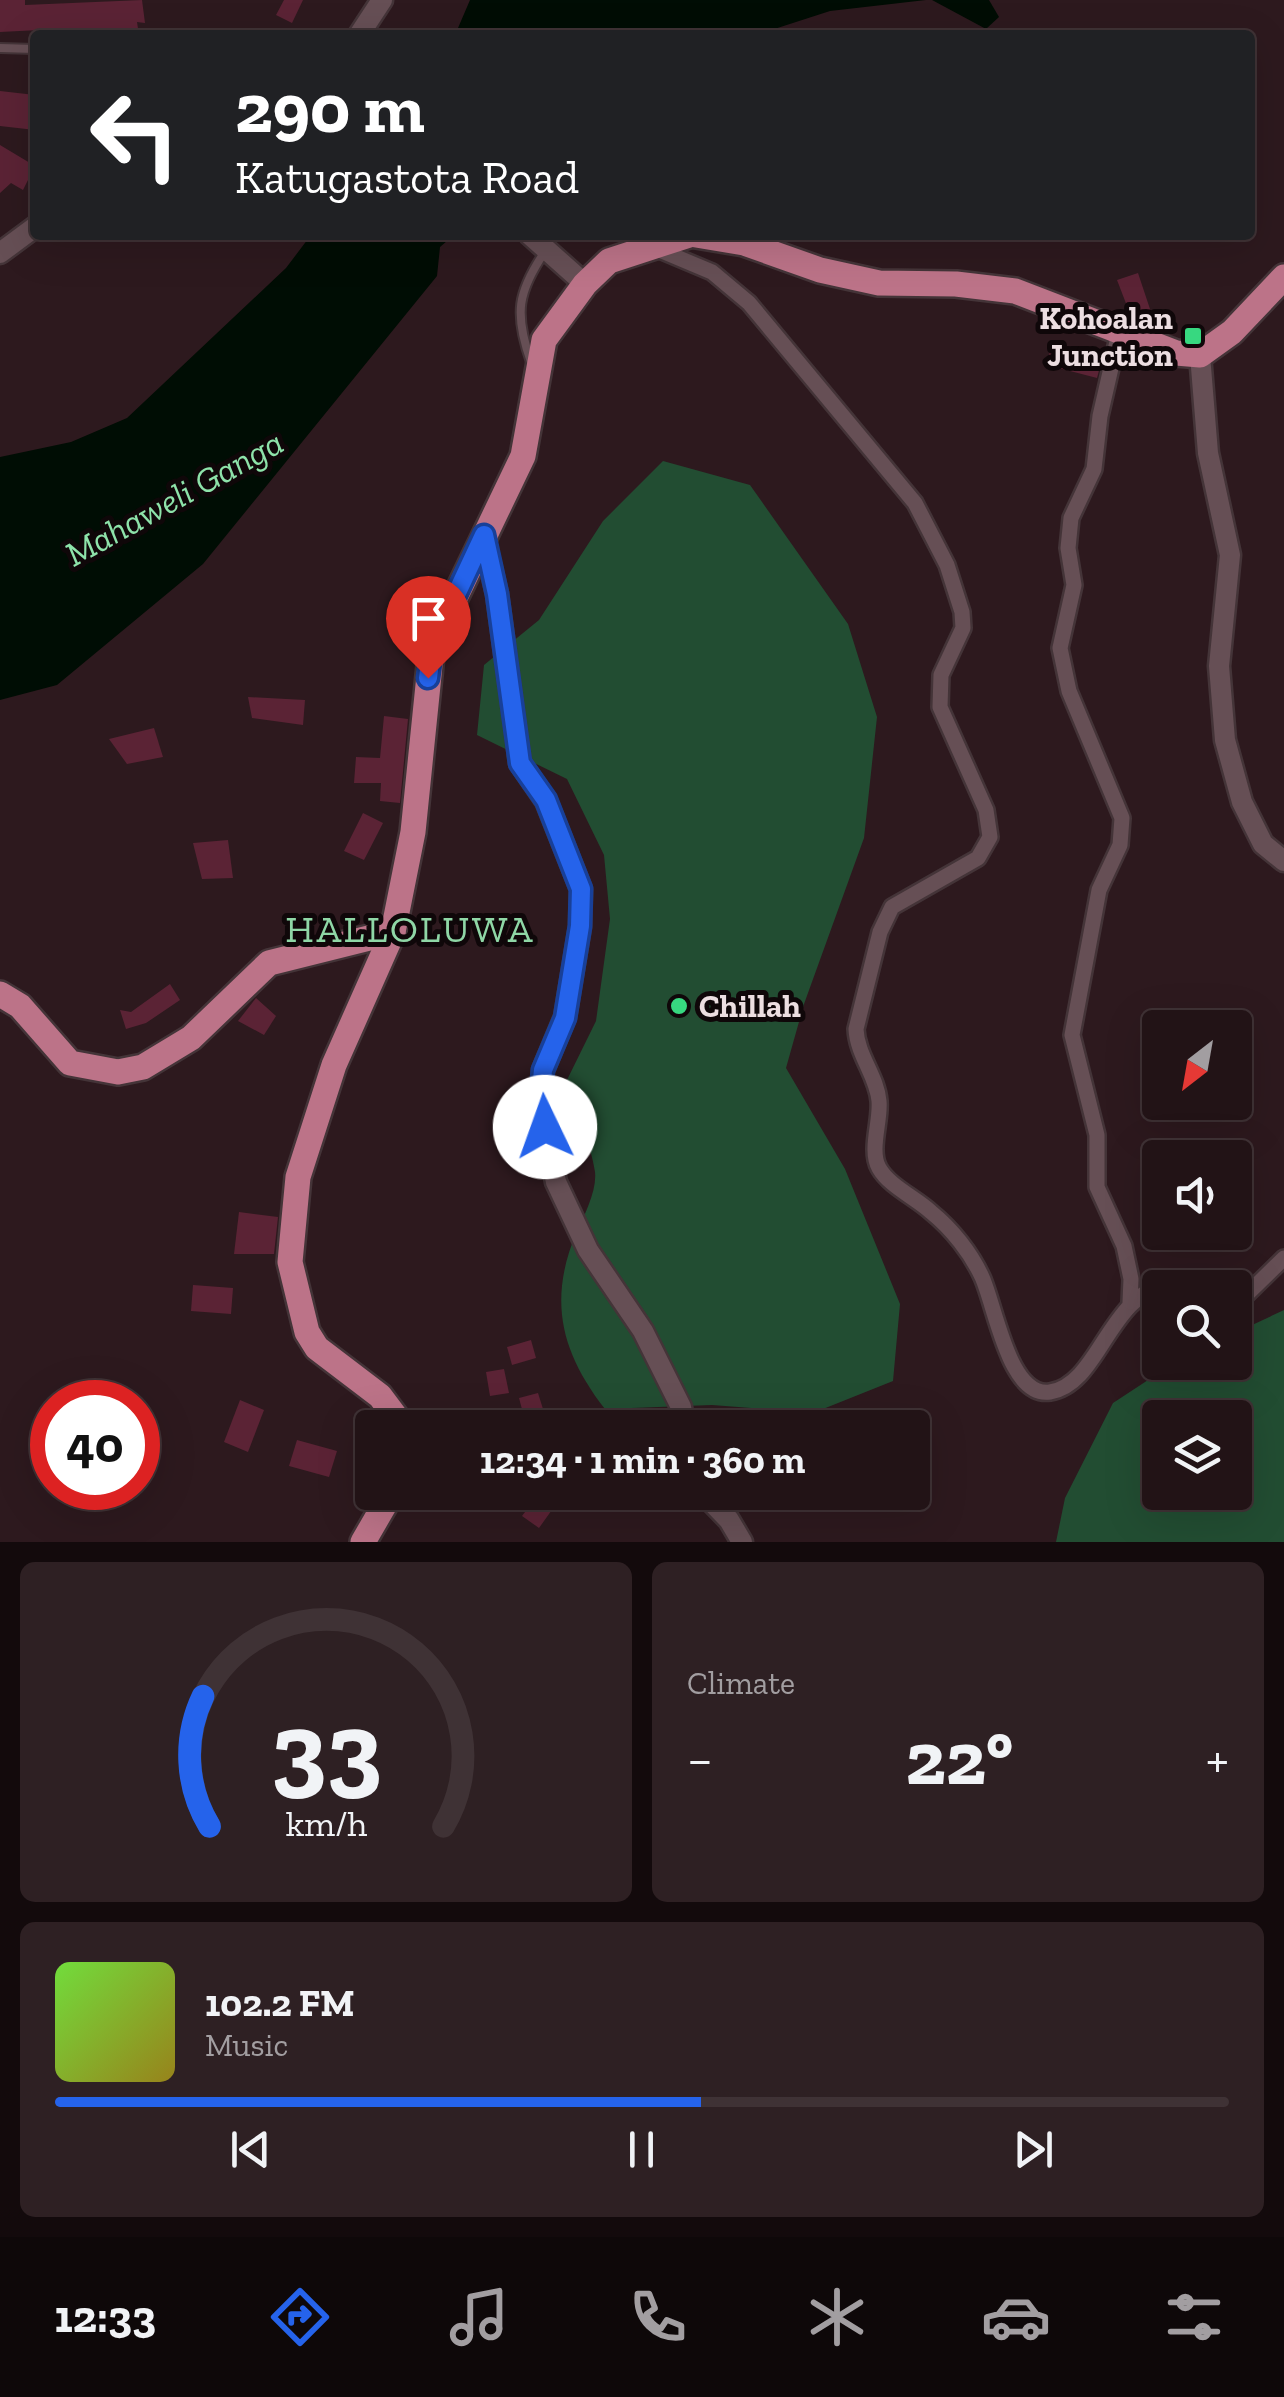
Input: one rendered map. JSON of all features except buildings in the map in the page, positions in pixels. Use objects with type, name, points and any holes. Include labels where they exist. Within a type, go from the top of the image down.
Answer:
[{"type":"main road","points":[[390,1410],[380,1396],[317,1348],[307,1332],[290,1262],[298,1178],[334,1065],[393,932],[412,832],[432,646],[523,456],[544,340],[585,284],[610,262],[647,245],[670,240]]},
{"type":"main road","points":[[724,240],[820,270],[878,283],[956,284],[1015,291],[1176,353],[1200,355],[1232,332],[1284,277]]},
{"type":"main road","points":[[0,994],[20,1006],[70,1062],[118,1072],[155,1061],[191,1038],[269,963],[393,932]]},
{"type":"main road","points":[[363,1542],[382,1510]]},
{"type":"street","points":[[362,30],[382,0]]},
{"type":"street","points":[[0,253],[30,231]]},
{"type":"street","points":[[538,241],[585,284]]},
{"type":"street","points":[[647,245],[712,272],[749,303],[915,503],[947,565],[962,612],[964,628],[941,675],[940,707],[986,810],[990,837],[978,858],[903,897],[892,907],[880,932],[856,1030],[856,1043],[880,1098],[876,1161],[882,1173],[934,1214],[974,1260],[994,1304],[1016,1376],[1034,1391],[1052,1392],[1074,1379],[1130,1302],[1142,1293]]},
{"type":"street","points":[[1119,333],[1100,416],[1094,470],[1070,518],[1068,548],[1074,586],[1060,648],[1070,691],[1122,818],[1120,845],[1099,890],[1072,1035],[1097,1135],[1097,1188],[1124,1246],[1131,1279],[1130,1302]]},
{"type":"street","points":[[1200,355],[1208,452],[1230,555],[1219,666],[1225,740],[1242,802],[1264,844],[1284,862]]},
{"type":"street","points":[[484,535],[497,594],[520,763],[546,800],[581,889],[580,926],[565,1018],[543,1070],[540,1100],[556,1182],[588,1250],[642,1330],[682,1410]]},
{"type":"street","points":[[1252,1289],[1284,1258]]},
{"type":"street","points":[[716,1510],[742,1542]]},
{"type":"lane","points":[[0,48],[30,49]]},
{"type":"lane","points":[[536,376],[519,309],[538,241]]},
{"type":"green space","points":[[663,461],[750,485],[848,624],[877,717],[864,838],[804,1004],[786,1068],[845,1169],[900,1304],[893,1381],[820,1410],[712,1405],[605,1409],[578,1366],[563,1324],[561,1302],[568,1256],[595,1179],[590,1150],[565,1084],[596,1021],[610,919],[604,855],[567,779],[477,735],[484,665],[539,620],[603,521]]},
{"type":"green space","points":[[1284,1310],[1284,1542],[1056,1542],[1065,1498],[1113,1403],[1148,1380],[1252,1380],[1252,1325]]},
{"type":"water","points":[[470,0],[926,0],[830,11],[771,30],[457,30]]},
{"type":"water","points":[[932,0],[989,0],[999,17],[986,29]]},
{"type":"water","name":"Mahaweli Ganga","points":[[307,240],[448,240],[440,247],[437,276],[203,564],[57,685],[0,700],[0,457],[71,442],[127,418],[286,268]]},
{"type":"place","name":"Kohoalan Junction","points":[[1193,336]]},
{"type":"place","name":"Chillah","points":[[679,1006]]},
{"type":"district","name":"HALLOLUWA","points":[[410,929]]},
{"type":"route","points":[[428,678],[432,646],[484,535],[497,594],[520,763],[546,800],[581,889],[580,926],[565,1018],[556,1048],[543,1070],[540,1100],[545,1127]]}]
